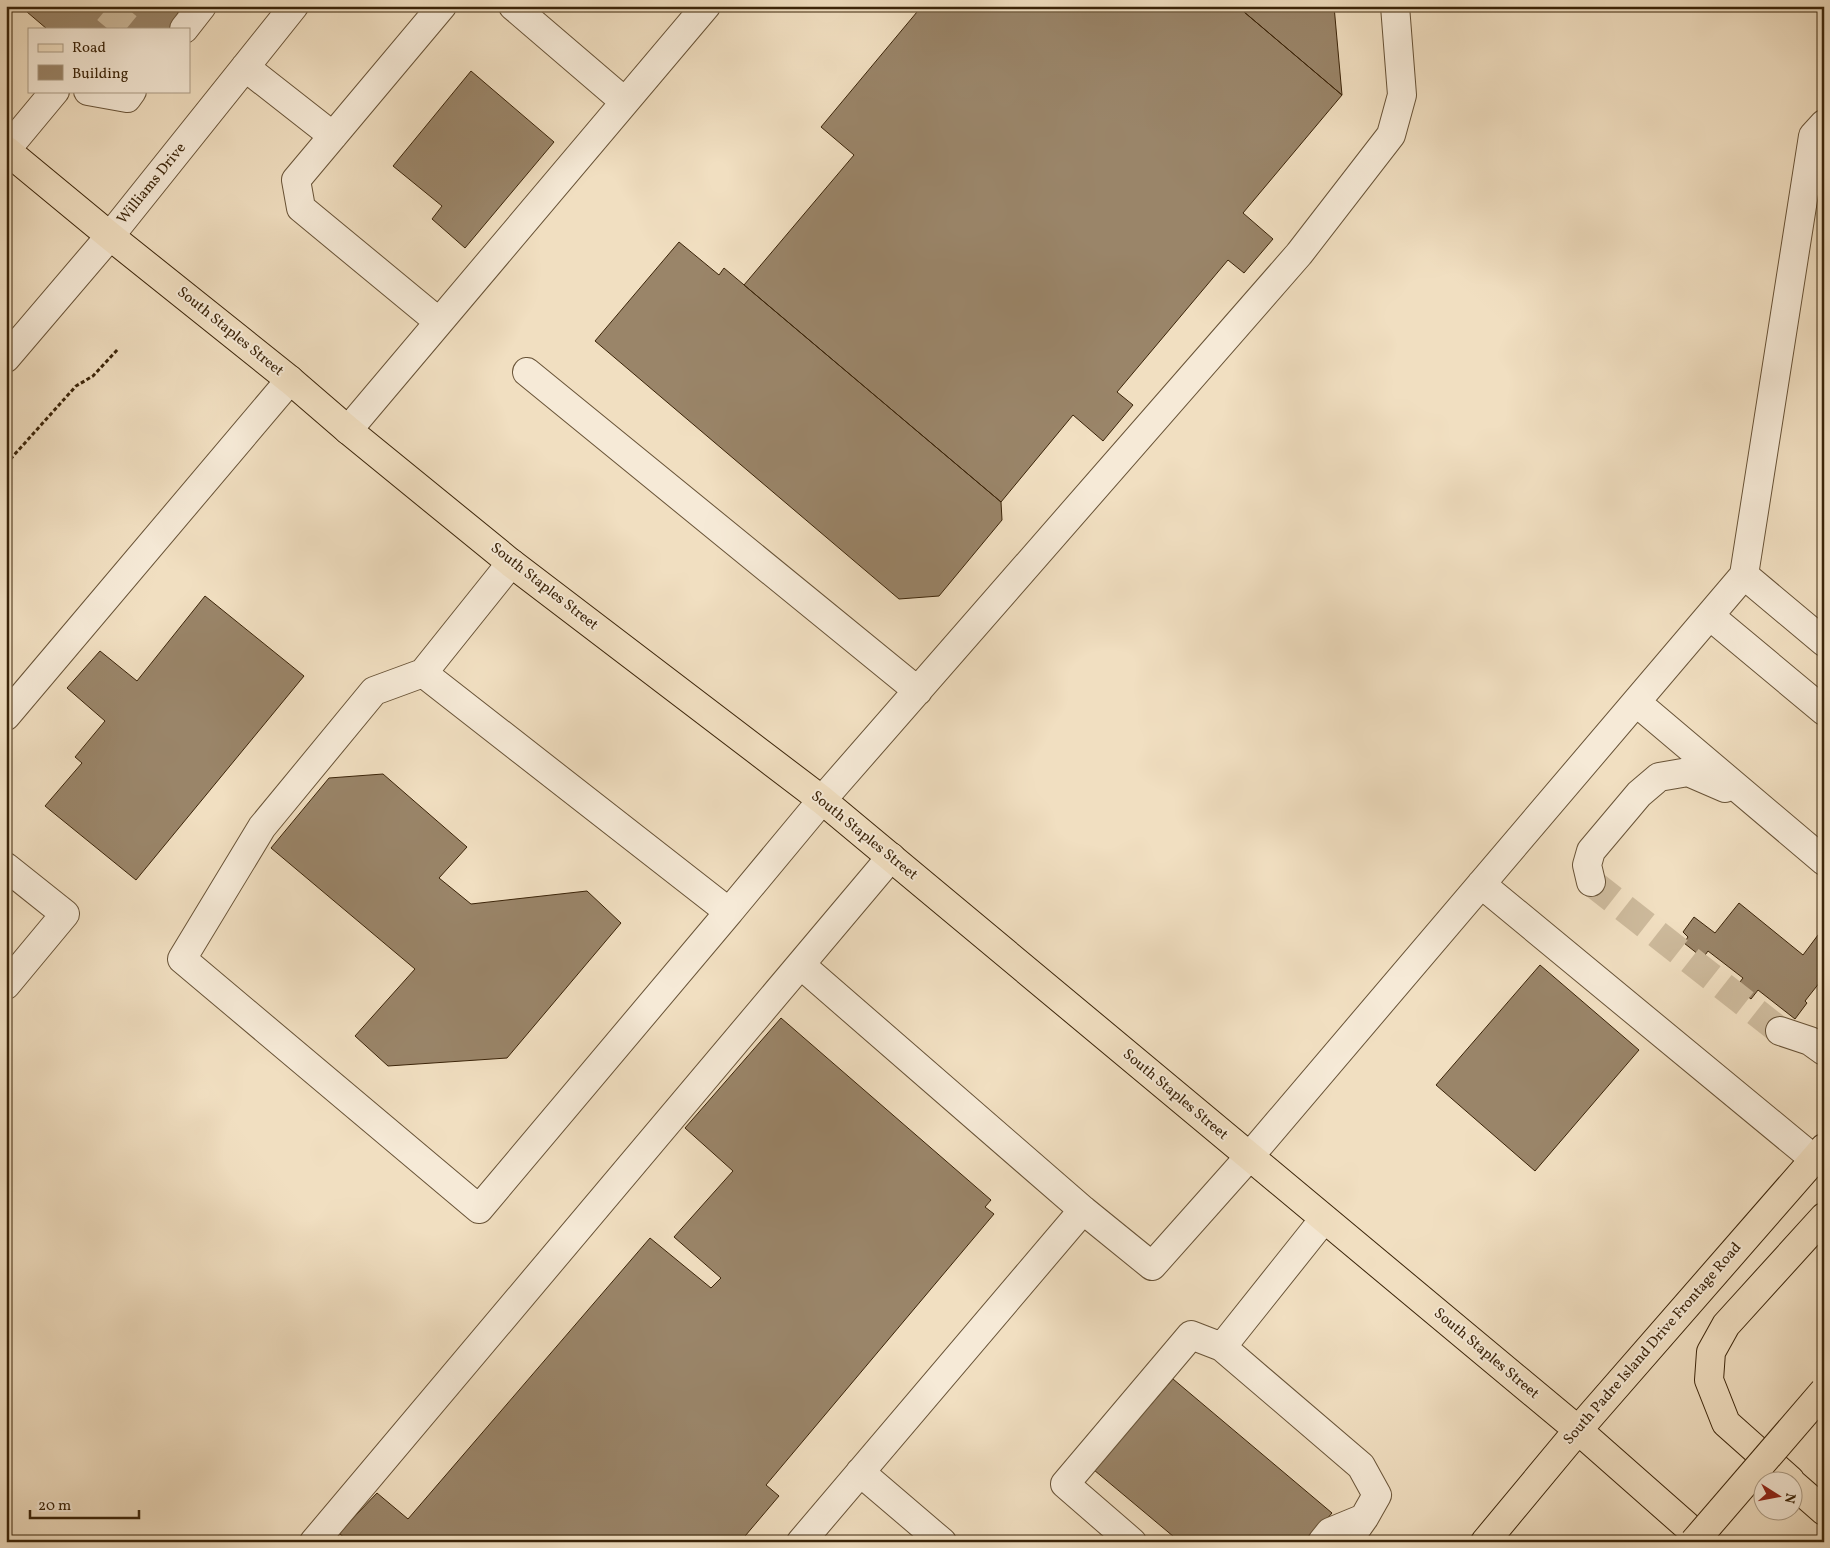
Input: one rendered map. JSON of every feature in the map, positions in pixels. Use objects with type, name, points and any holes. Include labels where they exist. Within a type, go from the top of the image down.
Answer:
[{"type":"main road","name":"South Staples Street","points":[[6,150],[290,380],[348,430],[511,563],[822,800],[1578,1430],[1705,1542]]},
{"type":"main road","name":"South Padre Island Drive Frontage Road","points":[[1486,1542],[1578,1430],[1819,1154]]},
{"type":"main road","points":[[1778,1470],[1726,1423],[1709,1380],[1711,1352],[1726,1325],[1824,1217]]},
{"type":"main road","points":[[1694,1542],[1824,1391]]},
{"type":"main road","points":[[1802,1492],[1824,1511]]},
{"type":"street","points":[[185,28],[202,6]]},
{"type":"street","points":[[439,322],[301,208],[296,180],[442,6]]},
{"type":"street","points":[[513,6],[625,102]]},
{"type":"street","points":[[348,430],[706,6]]},
{"type":"street","points":[[511,563],[423,673],[374,691],[262,827],[182,959],[479,1209],[822,800],[1299,254],[1391,135],[1402,95],[1395,6]]},
{"type":"street","name":"Williams Drive","points":[[6,358],[110,236],[245,67],[283,10]]},
{"type":"street","points":[[245,67],[332,136]]},
{"type":"street","points":[[6,150],[54,92]]},
{"type":"street","points":[[94,92],[127,98],[131,92]]},
{"type":"street","points":[[801,965],[1083,1210],[1152,1266],[1249,1156],[1744,575],[1813,136],[1824,124]]},
{"type":"street","points":[[527,372],[918,691]]},
{"type":"street","points":[[6,716],[290,380]]},
{"type":"street","points":[[1744,575],[1824,642]]},
{"type":"street","points":[[1710,616],[1824,711]]},
{"type":"street","points":[[423,673],[729,912]]},
{"type":"street","points":[[1636,702],[1824,861]]},
{"type":"street","points":[[1591,882],[1587,864],[1591,851],[1639,794],[1659,777],[1688,772],[1750,798]]},
{"type":"street","points":[[314,1542],[891,857]]},
{"type":"street","points":[[6,867],[65,914],[6,985]]},
{"type":"street","points":[[1481,884],[1819,1154]]},
{"type":"street","points":[[1780,1031],[1810,1041],[1824,1051]]},
{"type":"street","points":[[801,1542],[1083,1210]]},
{"type":"street","points":[[1222,1347],[1324,1219]]},
{"type":"street","points":[[1132,1542],[1065,1484],[1191,1335],[1222,1347],[1362,1466],[1377,1495],[1347,1542]]},
{"type":"street","points":[[860,1472],[942,1542]]},
{"type":"street","points":[[1322,1542],[1330,1532],[1364,1518]]},
{"type":"path","points":[[6,464],[76,386],[93,376],[118,349]]},
{"type":"building","points":[[20,6],[170,6],[182,16],[173,28],[46,28]]},
{"type":"building","points":[[922,6],[968,6],[974,11],[978,6],[1237,6],[1342,95],[1243,213],[1273,239],[1244,273],[1228,260],[1117,392],[1133,405],[1103,441],[1073,415],[1001,502],[744,285],[854,155],[821,127]]},
{"type":"building","points":[[1237,6],[1334,6],[1342,95]]},
{"type":"building","points":[[471,71],[554,142],[465,248],[432,219],[442,206],[393,166]]},
{"type":"building","points":[[679,242],[719,275],[724,268],[1001,502],[1002,520],[939,596],[899,599],[595,341]]},
{"type":"building","points":[[205,596],[304,676],[136,880],[45,806],[82,763],[75,757],[105,721],[67,688],[100,651],[137,681]]},
{"type":"building","points":[[383,774],[467,847],[439,878],[471,904],[587,891],[621,923],[507,1058],[388,1066],[355,1036],[415,969],[271,848],[329,778]]},
{"type":"building","points":[[1739,903],[1803,955],[1821,931],[1824,933],[1824,977],[1805,1001],[1807,1003],[1795,1019],[1758,990],[1751,999],[1736,987],[1743,978],[1708,951],[1703,958],[1684,943],[1688,937],[1683,932],[1694,917],[1715,933]]},
{"type":"building","points":[[1540,965],[1639,1050],[1535,1171],[1436,1085]]},
{"type":"building","points":[[781,1018],[991,1200],[985,1207],[994,1214],[766,1485],[779,1496],[740,1542],[349,1542],[339,1533],[377,1493],[408,1519],[650,1238],[711,1288],[721,1278],[674,1237],[733,1171],[685,1128]]},
{"type":"building","points":[[1173,1379],[1332,1513],[1307,1542],[1180,1542],[1094,1470]]},
{"type":"tunnel","points":[[109,28],[127,6]]},
{"type":"tunnel","points":[[1591,882],[1780,1031]]}]
